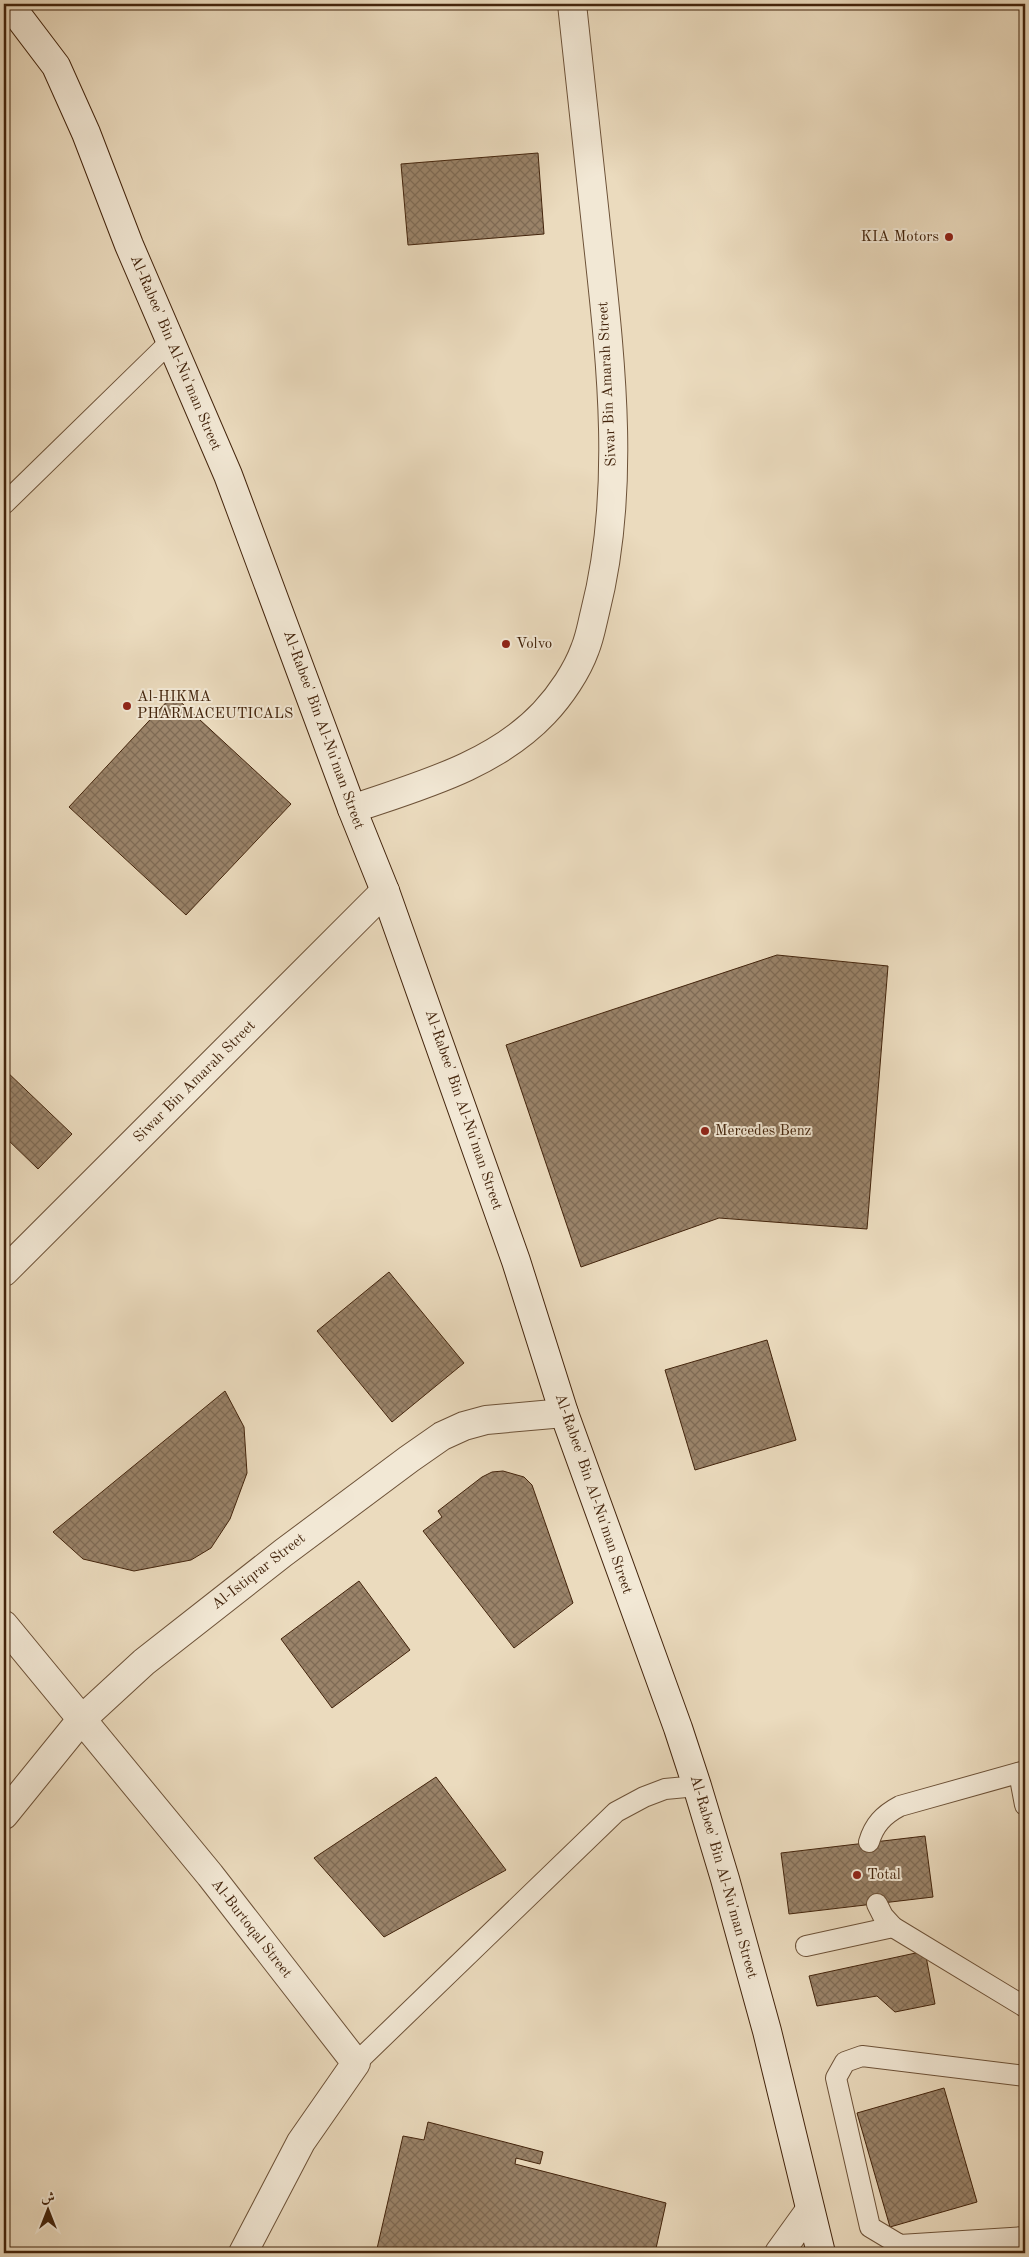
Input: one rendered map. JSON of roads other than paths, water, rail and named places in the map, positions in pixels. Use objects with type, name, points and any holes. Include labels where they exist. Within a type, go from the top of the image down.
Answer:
[{"type":"street","name":"Al-Rabee' Bin Al-Nu'man Street","points":[[9,4],[56,66],[86,133],[129,245],[228,476],[352,810],[385,891],[516,1261],[564,1413],[678,1728],[697,1786],[768,2032],[821,2253]]},
{"type":"street","name":"Siwar Bin Amarah Street","points":[[352,810],[429,783],[499,750],[523,733],[546,711],[567,684],[585,650],[605,570],[614,442],[605,311],[572,4]]},
{"type":"street","name":"Siwar Bin Amarah Street","points":[[4,1272],[385,891]]},
{"type":"street","name":"Al-Istiqrar Street","points":[[4,1815],[81,1720],[144,1662],[283,1553],[409,1459],[442,1436],[464,1426],[486,1420],[564,1413]]},
{"type":"street","name":"Al-Burtoqal Street","points":[[4,1625],[210,1875],[356,2064]]},
{"type":"street","points":[[244,2253],[301,2142],[356,2064]]},
{"type":"street","points":[[780,2253],[810,2210]]},
{"type":"lane","points":[[4,504],[170,342]]},
{"type":"lane","points":[[869,1842],[873,1830],[880,1820],[900,1806],[1022,1772],[1025,1805]]},
{"type":"lane","points":[[356,2064],[616,1812],[644,1797],[665,1789],[697,1786]]},
{"type":"lane","points":[[877,1904],[883,1916],[893,1927],[1025,2007]]},
{"type":"lane","points":[[806,1946],[893,1927]]},
{"type":"lane","points":[[1025,2076],[862,2056],[846,2062],[836,2078],[870,2227],[900,2245],[1025,2237]]},
{"type":"place","name":"KIA Motors","points":[[949,237]]},
{"type":"place","name":"Volvo","points":[[506,644]]},
{"type":"place","name":"Al-HIKMA PHARMACEUTICALS","points":[[127,706]]},
{"type":"place","name":"Mercedes Benz","points":[[705,1131]]},
{"type":"place","name":"Total","points":[[857,1875]]}]
